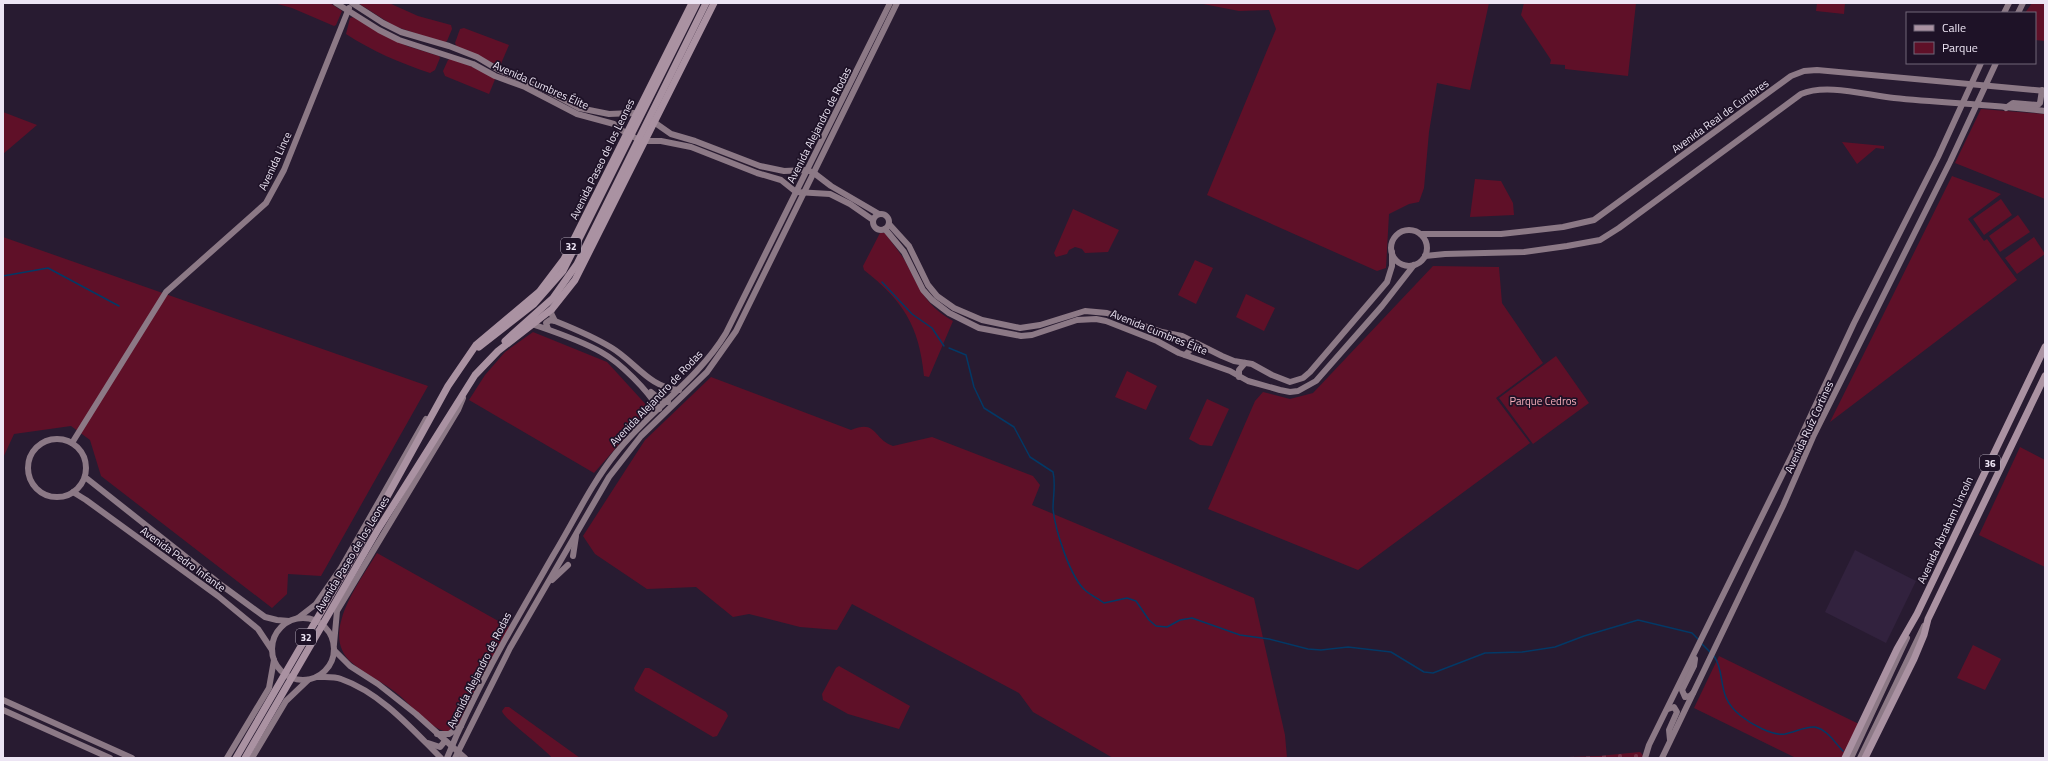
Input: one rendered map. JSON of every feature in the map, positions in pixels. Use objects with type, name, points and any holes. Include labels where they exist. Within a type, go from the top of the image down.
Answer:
[{"type":"main road","name":"Avenida Paseo de los Leones","points":[[236,758],[371,526],[438,403],[469,354],[487,335],[539,292],[568,252],[692,3]]},
{"type":"main road","points":[[469,354],[534,304],[563,271],[697,3]]},
{"type":"main road","points":[[498,351],[511,334],[553,298],[578,264],[706,3]]},
{"type":"main road","name":"Avenida Paseo de los Leones","points":[[249,756],[377,532],[468,384],[475,374],[498,351],[552,309],[575,280],[714,3]]},
{"type":"main road","points":[[646,95],[649,104],[657,108],[662,107]]},
{"type":"main road","points":[[619,150],[630,153],[634,162]]},
{"type":"main road","name":"Avenida Abraham Lincoln","points":[[1845,758],[1897,649],[1918,614],[2045,347]]},
{"type":"main road","name":"36","points":[[1865,758],[1914,659],[1928,619],[2045,376]]},
{"type":"street","name":"Avenida Cumbres Élite","points":[[336,3],[399,40],[473,64],[495,76],[525,87],[577,114],[614,124],[627,134],[644,142],[661,141],[691,147],[757,173],[781,180],[796,192]]},
{"type":"street","name":"Avenida Cumbres Élite","points":[[351,3],[395,29],[477,57],[497,68],[548,91],[579,108],[609,114],[637,113],[654,122],[671,134],[695,140],[760,166],[784,171],[807,170],[879,214]]},
{"type":"street","name":"Avenida Lince","points":[[72,443],[166,292],[271,196],[287,163],[351,3]]},
{"type":"street","name":"Avenida Alejandro de Rodas","points":[[447,758],[462,725],[522,607],[602,472],[636,429],[679,390],[713,353],[738,310],[890,3]]},
{"type":"street","name":"Avenida Alejandro de Rodas","points":[[455,758],[510,648],[609,477],[641,436],[715,363],[742,320],[897,3]]},
{"type":"street","points":[[2004,12],[2009,3]]},
{"type":"street","points":[[2018,12],[2023,3]]},
{"type":"street","name":"Avenida Ruíz Cortines","points":[[1645,758],[1649,745],[1796,447],[1854,323],[1963,104],[1981,64]]},
{"type":"street","name":"Avenida Ruíz Cortines","points":[[1662,758],[1783,506],[1813,437],[1996,64]]},
{"type":"street","name":"Avenida Real de Cumbres","points":[[1420,234],[1501,234],[1568,226],[1594,220],[1791,76],[1804,71],[1817,70],[2044,90]]},
{"type":"street","points":[[1425,256],[1524,252],[1600,240],[1619,228],[1800,94],[1809,90],[1839,91],[2044,111],[2045,98]]},
{"type":"street","points":[[2006,108],[2013,103],[2038,105],[2044,90]]},
{"type":"street","points":[[796,192],[830,194],[850,204],[873,220],[875,227],[880,230],[885,229],[889,224],[887,215],[879,214],[873,220]]},
{"type":"street","name":"Avenida Cumbres Élite","points":[[889,224],[909,246],[933,290],[946,303],[961,312],[997,324],[1020,328],[1040,325],[1085,311],[1107,313],[1182,336],[1228,358],[1252,364],[1259,377],[1290,392]]},
{"type":"street","name":"Avenida Cumbres Élite","points":[[885,229],[904,252],[923,290],[932,300],[949,313],[978,328],[1021,336],[1032,335],[1077,320],[1096,319],[1124,328],[1185,355],[1217,365],[1239,377],[1259,377],[1290,382]]},
{"type":"street","points":[[1413,230],[1420,234],[1427,244],[1425,256],[1420,262],[1414,265],[1382,306],[1316,381],[1307,387],[1290,392],[1290,382],[1304,378],[1310,372],[1382,288],[1392,266],[1393,240],[1401,232],[1413,230]]},
{"type":"street","points":[[1392,252],[1400,263],[1414,265]]},
{"type":"street","points":[[552,309],[551,313],[555,321]]},
{"type":"street","points":[[738,310],[738,317],[742,320]]},
{"type":"street","points":[[548,329],[546,323],[551,320],[589,335],[622,354],[658,385],[669,389],[679,390]]},
{"type":"street","points":[[1124,328],[1127,320]]},
{"type":"street","points":[[532,324],[548,329],[596,350]]},
{"type":"street","points":[[567,337],[578,337],[582,332]]},
{"type":"street","points":[[589,335],[584,341],[615,362],[638,384],[658,409]]},
{"type":"street","points":[[1169,348],[1170,341],[1175,335]]},
{"type":"street","points":[[1185,355],[1190,350],[1192,342]]},
{"type":"street","points":[[1239,377],[1239,370],[1245,362]]},
{"type":"street","name":"Avenida Paseo de los Leones","points":[[334,647],[337,611],[358,579],[458,410],[468,384]]},
{"type":"street","points":[[638,384],[666,402],[677,402]]},
{"type":"street","points":[[651,392],[658,391],[658,385]]},
{"type":"street","name":"Avenida Paseo de los Leones","points":[[298,618],[316,604],[341,568],[422,426],[438,403]]},
{"type":"street","points":[[54,439],[61,439],[72,443],[82,452],[85,460],[85,477],[80,486],[73,492],[57,497],[41,492],[31,479],[29,470],[33,453],[39,446],[54,439]]},
{"type":"street","name":"Avenida Pedro Infante","points":[[85,477],[224,587],[265,617],[277,620],[289,620]]},
{"type":"street","name":"Avenida Pedro Infante","points":[[73,492],[218,596],[258,629],[272,650]]},
{"type":"street","points":[[573,556],[577,530]]},
{"type":"street","points":[[543,591],[567,564]]},
{"type":"street","points":[[341,568],[341,575],[345,580],[352,582],[358,579]]},
{"type":"street","name":"Avenida Abraham Lincoln","points":[[1851,758],[1918,614]]},
{"type":"street","points":[[227,758],[268,688],[274,660],[272,644],[276,636],[289,620],[304,618],[319,623],[331,636],[334,647],[350,666],[395,697],[465,758]]},
{"type":"street","name":"36","points":[[1860,758],[1928,619]]},
{"type":"street","points":[[274,660],[284,673],[291,678],[308,680],[325,672],[331,663],[334,647]]},
{"type":"street","points":[[1694,692],[1687,697],[1682,693],[1694,666],[1696,651]]},
{"type":"street","points":[[317,677],[340,678],[362,689],[384,704],[441,758]]},
{"type":"street","name":"Avenida Paseo de los Leones","points":[[249,756],[286,700],[308,680]]},
{"type":"street","points":[[268,688],[281,690],[286,700]]},
{"type":"street","points":[[3,700],[132,758]]},
{"type":"street","points":[[1668,709],[1674,707],[1677,712],[1669,730],[1670,742]]},
{"type":"street","points":[[3,710],[110,758]]},
{"type":"street","points":[[437,734],[449,734],[462,725]]},
{"type":"street","points":[[423,740],[437,747],[443,746],[445,741]]},
{"type":"shaded area","points":[[1855,550],[1916,581],[1886,643],[1825,612]]},
{"type":"green space","points":[[274,3],[330,3],[342,11],[336,25],[334,26],[292,8]]},
{"type":"green space","points":[[358,3],[389,3],[418,16],[451,25],[452,29],[447,41],[444,43],[394,26]]},
{"type":"green space","points":[[1198,3],[1489,3],[1470,90],[1437,83],[1429,132],[1424,188],[1419,202],[1409,204],[1389,214],[1386,268],[1377,271],[1207,195],[1276,29],[1269,10],[1239,11]]},
{"type":"green space","points":[[1524,3],[1636,3],[1628,76],[1565,69],[1565,65],[1550,64],[1551,60],[1521,15]]},
{"type":"green space","points":[[1817,3],[1845,3],[1844,14],[1816,11]]},
{"type":"green space","points":[[2032,3],[2045,3],[2045,41],[2036,40],[2036,12],[2026,12]]},
{"type":"green space","points":[[354,17],[407,46],[439,56],[440,58],[435,70],[430,73],[397,61],[366,46],[346,34],[350,18]]},
{"type":"green space","points":[[464,28],[509,45],[500,66],[457,47],[455,43],[460,29]]},
{"type":"green space","points":[[451,58],[496,77],[489,94],[445,76],[443,71],[448,60]]},
{"type":"green space","points":[[1981,109],[2045,114],[2045,199],[1955,163]]},
{"type":"green space","points":[[3,112],[37,125],[3,154]]},
{"type":"green space","points":[[1842,142],[1884,146],[1884,149],[1876,148],[1857,164]]},
{"type":"green space","points":[[1952,176],[2001,194],[1968,219],[1984,241],[1987,239],[2017,280],[1830,422]]},
{"type":"green space","points":[[1475,179],[1501,181],[1513,203],[1514,215],[1470,217]]},
{"type":"green space","points":[[2001,199],[2012,215],[1984,235],[1973,219]]},
{"type":"green space","points":[[1073,209],[1119,230],[1108,252],[1085,253],[1082,249],[1075,247],[1069,250],[1067,254],[1056,257],[1054,253]]},
{"type":"green space","points":[[2018,215],[2030,232],[2000,252],[1989,236]]},
{"type":"green space","points":[[880,233],[885,233],[902,256],[928,301],[943,315],[953,321],[929,377],[924,376],[918,342],[907,316],[889,292],[864,270],[863,266]]},
{"type":"green space","points":[[3,237],[428,386],[321,576],[288,574],[287,594],[272,608],[101,476],[90,440],[71,426],[14,434],[3,458]]},
{"type":"green space","points":[[2034,237],[2045,254],[2017,274],[2005,258]]},
{"type":"green space","points":[[1195,260],[1213,268],[1196,304],[1178,295]]},
{"type":"green space","points":[[1433,266],[1499,267],[1502,303],[1543,363],[1496,398],[1530,443],[1358,570],[1208,509],[1255,401],[1263,392],[1290,399],[1313,393]]},
{"type":"green space","points":[[1246,294],[1275,308],[1264,331],[1236,317]]},
{"type":"green space","points":[[533,332],[607,362],[650,409],[594,473],[469,400],[485,375],[505,352]]},
{"type":"green space","name":"Parque Cedros","points":[[1556,356],[1589,403],[1533,444],[1499,398]]},
{"type":"green space","points":[[1127,371],[1157,386],[1146,410],[1115,397]]},
{"type":"green space","points":[[711,377],[851,430],[859,427],[870,428],[886,443],[893,446],[932,437],[1033,476],[1040,485],[1032,505],[1254,598],[1285,735],[1287,758],[1113,758],[1033,712],[1019,693],[852,604],[837,630],[800,627],[749,614],[733,617],[696,587],[647,589],[595,554],[583,536],[645,440]]},
{"type":"green space","points":[[1207,399],[1229,409],[1212,446],[1200,445],[1189,439]]},
{"type":"green space","points":[[2020,447],[2045,460],[2045,567],[1979,535]]},
{"type":"green space","points":[[377,553],[509,627],[460,722],[449,732],[443,731],[429,723],[393,690],[356,667],[342,650],[339,637],[341,622],[346,607],[353,592]]},
{"type":"green space","points":[[1973,645],[2001,659],[1985,690],[1957,678]]},
{"type":"green space","points":[[1719,656],[1859,724],[1844,758],[1796,758],[1694,708]]},
{"type":"green space","points":[[839,666],[910,706],[899,729],[848,714],[823,700],[822,694],[836,668]]},
{"type":"green space","points":[[645,668],[649,668],[726,712],[728,716],[717,736],[713,737],[635,691],[634,688]]},
{"type":"green space","points":[[505,707],[509,707],[580,758],[552,758],[504,715],[502,711]]},
{"type":"green space","points":[[1640,752],[1646,758],[1537,758],[1599,756]]},
{"type":"waterway","points":[[3,276],[48,268],[119,306]]},
{"type":"waterway","points":[[882,282],[912,314],[932,328],[944,346]]},
{"type":"waterway","points":[[949,348],[966,355],[974,387],[984,408],[1014,427],[1030,457],[1053,472],[1054,518],[1064,553],[1074,576],[1080,585],[1088,593],[1104,603],[1127,598],[1136,601],[1149,620],[1156,626],[1167,627],[1180,620],[1192,618],[1240,635],[1269,639],[1308,649],[1321,650],[1348,647],[1391,652],[1424,672],[1433,673],[1485,653],[1522,652],[1555,647],[1584,636],[1638,620],[1692,633],[1698,639]]},
{"type":"waterway","points":[[1702,644],[1711,653]]},
{"type":"waterway","points":[[1714,656],[1718,663],[1724,693],[1733,708],[1745,719],[1762,729],[1780,734],[1785,734],[1808,727],[1815,727],[1824,731],[1843,751]]}]
